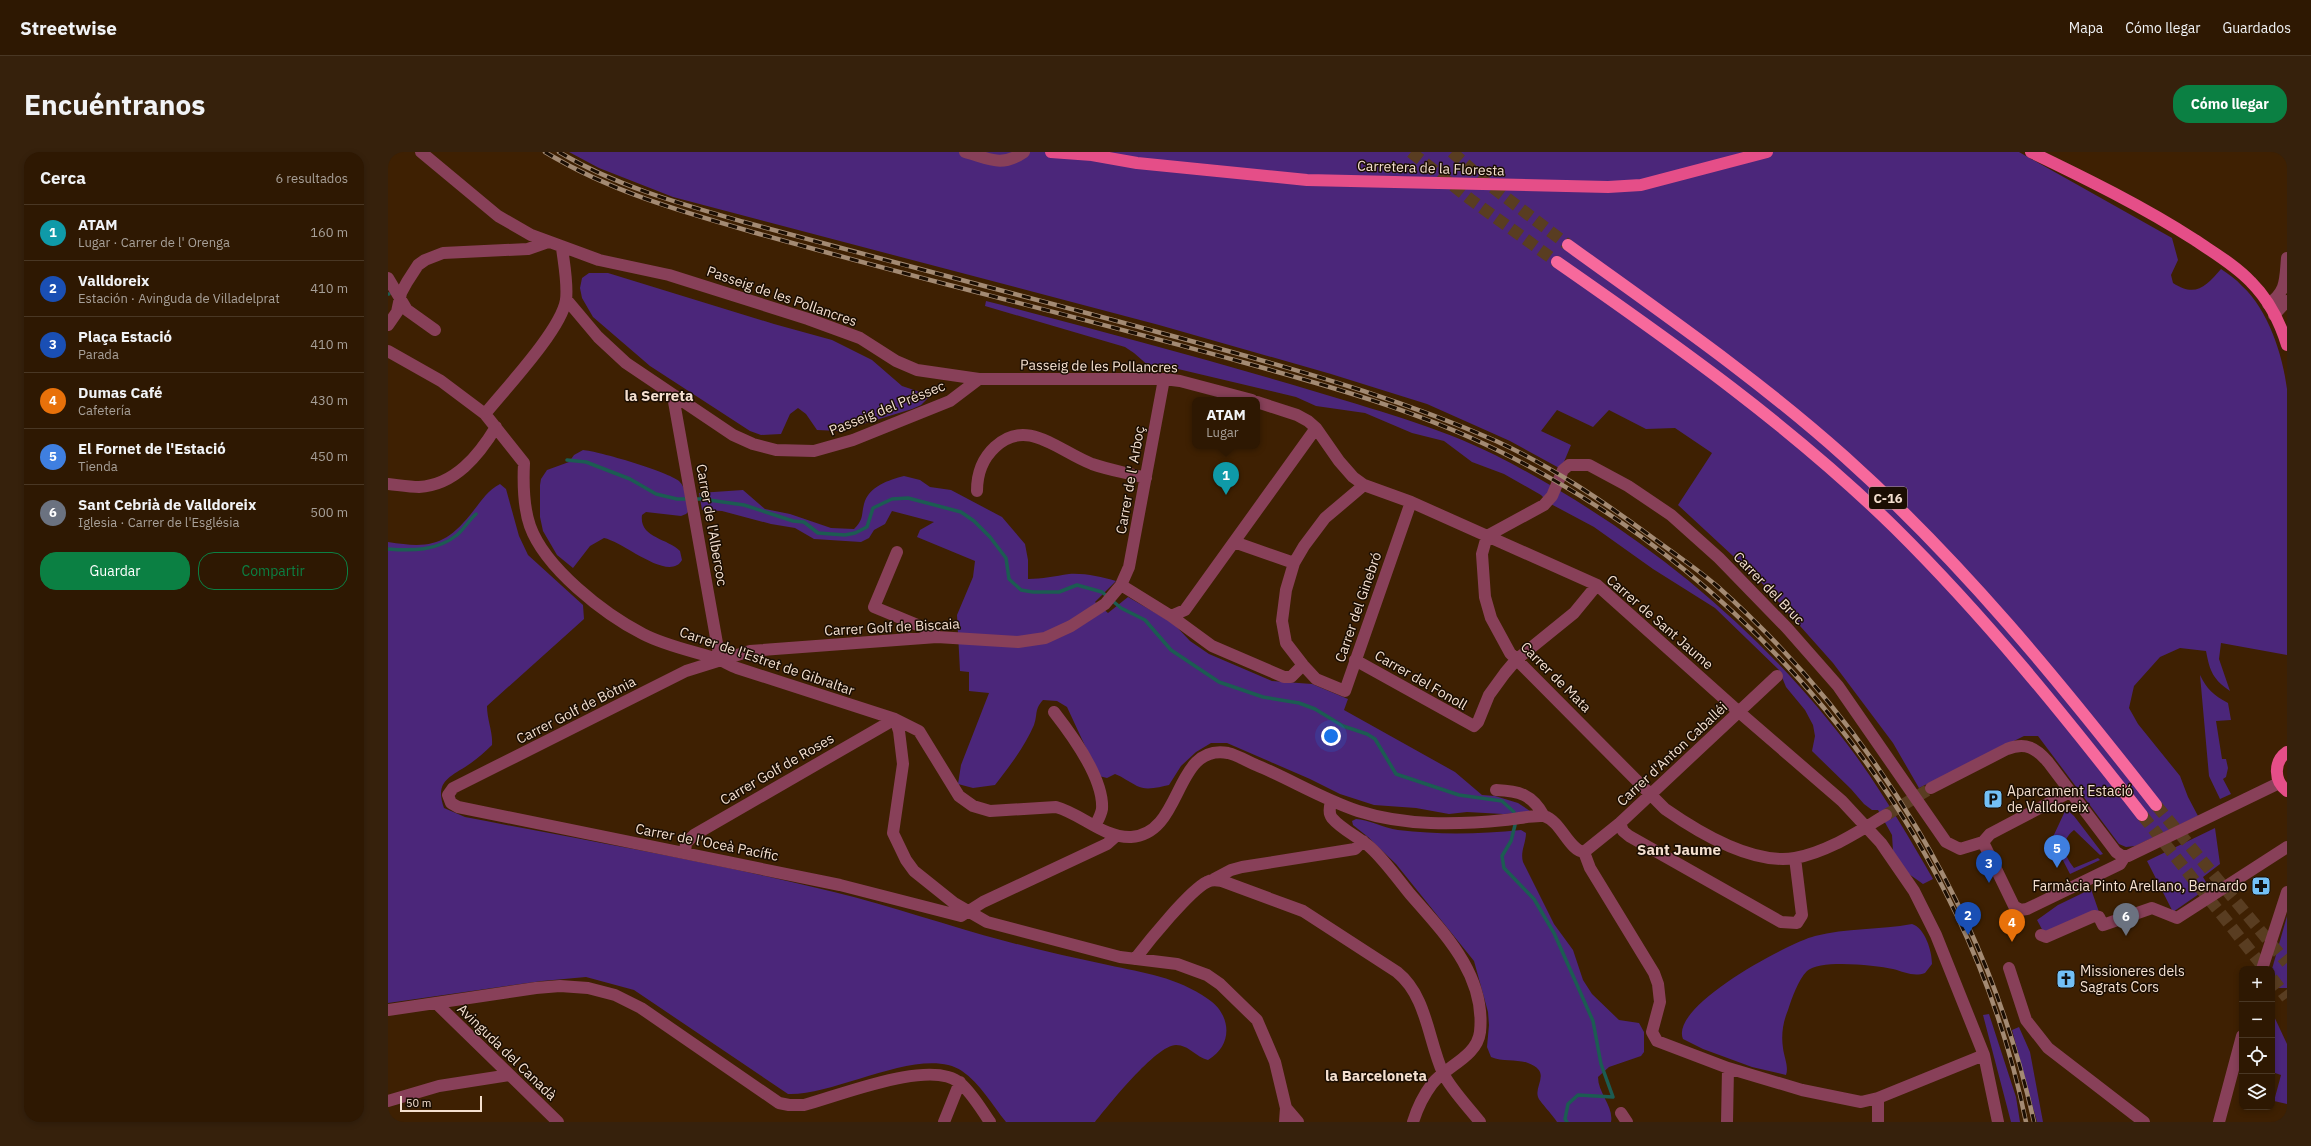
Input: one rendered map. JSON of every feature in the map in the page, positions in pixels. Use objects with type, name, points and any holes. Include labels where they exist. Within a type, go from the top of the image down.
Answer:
[{"type":"highway","name":"C-16","points":[[1568,245],[1722,356],[1819,435],[1898,507],[1961,570],[2037,655],[2156,805]]},
{"type":"highway","name":"C-16","points":[[1557,262],[1675,344],[1750,401],[1795,438],[1894,527],[1955,590],[2039,684],[2142,815]]},
{"type":"main road","name":"Carretera de la Floresta","points":[[1051,152],[1090,153],[1137,164],[1300,179],[1608,187],[1641,185],[1767,152]]},
{"type":"main road","points":[[2031,152],[2131,201],[2239,270],[2256,287],[2271,309],[2287,345]]},
{"type":"main road","points":[[2283,788],[2277,767],[2279,760],[2287,752]]},
{"type":"street","name":"Passeig de les Pollancres","points":[[421,152],[498,216],[531,235],[562,248],[613,263],[669,275],[808,318],[860,338],[896,362],[912,369],[979,379],[1164,379],[1180,381],[1241,397]]},
{"type":"street","points":[[965,152],[996,161],[1011,159],[1024,152]]},
{"type":"street","points":[[388,325],[397,312],[407,282],[418,264],[433,256],[443,253],[528,249],[548,242]]},
{"type":"street","points":[[485,414],[549,333],[561,314],[566,299],[562,248]]},
{"type":"street","points":[[2271,309],[2280,296],[2286,294],[2287,258]]},
{"type":"street","points":[[388,278],[400,301],[407,310],[435,330]]},
{"type":"street","name":"Passeig del Préssec","points":[[566,299],[611,350],[673,396],[743,440],[776,450],[804,452],[824,449],[854,440],[950,401],[979,379]]},
{"type":"street","name":"Carrer de l'Estret de Gibraltar","points":[[388,350],[441,381],[485,414],[524,463],[523,480],[528,519],[536,540],[555,565],[597,603],[638,631],[660,641],[720,660],[737,668],[895,719],[919,731],[959,796],[974,806],[990,811],[1056,807],[1116,836]]},
{"type":"street","name":"Carrer de l' Arboç","points":[[1118,590],[1133,556],[1164,379]]},
{"type":"street","name":"Carrer de l'Albercoc","points":[[673,396],[696,515],[720,660]]},
{"type":"street","points":[[1118,590],[1171,616],[1212,646],[1284,677],[1291,677],[1303,665],[1286,643],[1282,621],[1286,590],[1294,563],[1304,546],[1325,518],[1364,485],[1353,477],[1338,461],[1316,428],[1297,415],[1260,403]]},
{"type":"street","points":[[388,484],[419,487],[440,482],[469,465],[484,447],[496,427]]},
{"type":"street","points":[[1171,616],[1184,610],[1316,428]]},
{"type":"street","points":[[977,491],[977,478],[985,456],[1003,439],[1016,434],[1033,435],[1092,464],[1146,478]]},
{"type":"street","name":"Carrer del Bruc","points":[[1487,536],[1544,505],[1552,496],[1563,470],[1569,465],[1589,465],[1628,486],[1671,515],[1719,558],[1787,628],[1838,686],[1946,842],[1960,849],[1983,842]]},
{"type":"street","name":"Carrer de Sant Jaume","points":[[1364,485],[1411,502],[1597,585],[1739,712],[1827,786],[1868,826],[1914,891],[1936,935],[1984,1055],[1998,1122]]},
{"type":"street","name":"Carrer del Ginebró","points":[[1303,665],[1316,679],[1345,692],[1411,502]]},
{"type":"street","name":"Carrer de Mata","points":[[1487,536],[1482,554],[1485,597],[1500,638],[1516,660],[1651,793],[1665,809],[1698,830],[1722,842],[1766,857],[1795,858],[1822,850],[1886,815]]},
{"type":"street","points":[[1234,542],[1294,563]]},
{"type":"street","points":[[897,552],[874,607],[932,631],[937,637]]},
{"type":"street","name":"Carrer del Fonoll","points":[[1355,660],[1472,726],[1478,722],[1489,695],[1516,660],[1574,613],[1597,585]]},
{"type":"street","name":"Carrer Golf de Biscaia","points":[[720,660],[750,650],[937,637],[1018,642],[1032,641],[1057,634],[1071,626],[1104,604],[1118,590]]},
{"type":"street","name":"Carrer Golf de Bòtnia","points":[[449,793],[463,783],[686,671],[720,660]]},
{"type":"street","name":"Carrer d'Anton Caballéi","points":[[1584,852],[1620,823],[1777,676]]},
{"type":"street","points":[[1054,712],[1077,745],[1099,791],[1102,807],[1095,826]]},
{"type":"street","points":[[895,719],[899,732],[903,764],[893,833],[897,843],[914,871],[930,886],[968,913],[987,922],[1136,959],[1192,968],[1220,984],[1257,1020],[1268,1044],[1286,1108],[1285,1122]]},
{"type":"street","name":"Carrer Golf de Roses","points":[[685,853],[686,844],[694,835],[895,719]]},
{"type":"street","points":[[1931,788],[2007,749],[2021,745],[2031,746],[2040,752],[2106,839],[2119,854],[2125,856],[2133,854],[2283,788]]},
{"type":"street","points":[[968,913],[984,902],[1107,844],[1116,836],[1132,837],[1152,830],[1161,823],[1194,762],[1209,754],[1228,753],[1294,781],[1331,801],[1374,816],[1416,822],[1480,822],[1544,816]]},
{"type":"street","points":[[1496,790],[1522,793],[1534,802],[1544,816],[1555,822],[1578,851],[1584,852],[1590,868],[1654,973],[1658,984],[1660,1002],[1652,1028],[1653,1037],[1657,1041],[1728,1068],[1802,1090],[1861,1102],[1878,1098],[1984,1055]]},
{"type":"street","points":[[2070,792],[1990,834],[1983,842],[2011,902],[2016,909],[2020,910],[2031,907],[2112,868],[2124,861],[2125,856]]},
{"type":"street","name":"Carrer de l'Oceà Pacífic","points":[[449,793],[448,798],[451,803],[458,807],[840,885],[961,916],[968,913]]},
{"type":"street","points":[[1331,801],[1330,808],[1332,818],[1363,841],[1377,854],[1452,942],[1471,978],[1479,1012],[1478,1042],[1466,1056],[1432,1084],[1418,1108],[1413,1122]]},
{"type":"street","points":[[1620,823],[1623,831],[1629,836],[1781,922],[1797,923],[1802,915],[1795,858]]},
{"type":"street","points":[[1136,959],[1200,886],[1231,870],[1355,849],[1363,841]]},
{"type":"street","points":[[2041,935],[2046,937],[2094,916],[2099,917],[2103,925],[2152,908],[2177,918],[2287,847]]},
{"type":"street","points":[[1214,880],[1303,911],[1403,977],[1419,1002],[1443,1074],[1480,1122]]},
{"type":"street","points":[[2263,966],[2287,892]]},
{"type":"street","points":[[2009,968],[2026,1020],[2048,1048],[2144,1122]]},
{"type":"street","points":[[388,1010],[560,986],[588,988],[615,995],[641,1008],[772,1099],[788,1105],[804,1105],[920,1074],[938,1074],[960,1082],[990,1122]]},
{"type":"street","name":"Avinguda del Canadà","points":[[436,1003],[558,1122]]},
{"type":"street","points":[[2219,1122],[2241,1038]]},
{"type":"street","points":[[1727,1122],[1728,1068]]},
{"type":"street","points":[[388,1102],[439,1086],[510,1075]]},
{"type":"street","points":[[944,1122],[960,1082]]},
{"type":"street","points":[[1878,1098],[1878,1122]]},
{"type":"street","points":[[1286,1108],[1298,1122]]},
{"type":"shaded area","points":[[569,152],[2019,152],[2172,238],[2178,260],[2171,275],[2173,283],[2188,290],[2194,290],[2205,285],[2221,269],[2237,281],[2251,296],[2267,320],[2278,348],[2287,389],[2287,655],[2221,643],[2219,659],[2230,691],[2216,679],[2213,674],[2206,651],[2180,648],[2160,657],[2134,686],[2129,708],[2138,724],[2180,776],[2188,797],[2198,816],[2135,846],[2126,847],[2119,844],[2038,736],[2024,736],[1919,788],[1893,743],[1833,663],[1760,581],[1678,505],[1712,453],[1675,428],[1646,429],[1609,410],[1593,427],[1557,410],[1541,431],[1571,445],[1561,469],[1510,441],[1427,404],[1331,374],[1159,325],[673,197],[599,168]]},
{"type":"shaded area","points":[[589,273],[608,273],[774,324],[832,340],[872,360],[902,386],[920,392],[928,398],[921,405],[912,409],[840,431],[817,430],[806,414],[798,408],[790,414],[781,434],[761,435],[750,431],[650,366],[593,317],[582,298],[580,288],[582,278]]},
{"type":"shaded area","points":[[986,301],[1108,333],[1310,390],[1450,435],[1495,455],[1547,483],[1598,514],[1693,584],[1738,623],[1780,665],[1819,709],[1856,756],[1896,816],[1933,879],[1923,884],[1906,872],[1893,851],[1892,835],[1878,810],[1872,810],[1864,804],[1851,789],[1812,751],[1815,736],[1813,725],[1805,710],[1786,687],[1779,670],[1715,608],[1653,569],[1594,527],[1549,503],[1541,495],[1504,474],[1472,462],[1444,441],[1412,433],[1365,413],[1316,406],[1296,397],[1178,369],[1150,367],[1125,347],[985,306]]},
{"type":"shaded area","points":[[583,450],[633,462],[662,472],[679,481],[685,491],[690,510],[686,514],[681,516],[646,512],[642,515],[642,523],[649,533],[680,551],[682,560],[676,566],[667,567],[657,564],[613,541],[604,538],[590,546],[573,568],[557,555],[543,531],[540,517],[541,479],[547,470],[569,462],[574,455]]},
{"type":"shaded area","points":[[904,476],[920,480],[930,487],[951,490],[1002,517],[1025,544],[1028,560],[1028,579],[1081,574],[1116,581],[1095,602],[1108,613],[1128,597],[1173,623],[1190,641],[1209,654],[1272,681],[1312,684],[1348,699],[1344,710],[1455,772],[1482,795],[1495,796],[1518,803],[1533,813],[1503,814],[1467,812],[1449,814],[1416,808],[1374,805],[1340,794],[1310,779],[1227,743],[1211,743],[1196,752],[1181,766],[1169,785],[1145,788],[1115,774],[1107,778],[1099,776],[1067,707],[1057,701],[1043,700],[1037,709],[1034,725],[1026,741],[995,785],[973,788],[958,784],[961,765],[989,693],[969,691],[969,672],[960,671],[957,615],[973,577],[975,561],[917,537],[920,530],[934,522],[892,511],[885,524],[874,530],[869,538],[861,542],[814,539],[795,528],[771,524],[722,511],[702,510],[699,493],[743,490],[765,509],[790,514],[831,528],[854,529],[861,520],[864,504],[870,493],[875,488],[886,482]]},
{"type":"shaded area","points":[[500,484],[506,489],[519,536],[528,555],[583,605],[584,619],[487,706],[492,735],[492,745],[471,763],[446,780],[441,791],[441,799],[444,808],[465,817],[696,861],[788,881],[856,898],[1018,944],[1160,977],[1196,992],[1216,1005],[1225,1021],[1226,1030],[1222,1046],[1216,1054],[1208,1060],[1185,1047],[1176,1045],[1167,1048],[1145,1065],[1110,1103],[1095,1122],[1006,1122],[980,1088],[968,1076],[962,1071],[945,1064],[925,1063],[902,1067],[830,1087],[808,1092],[788,1094],[634,990],[586,977],[542,981],[388,1003],[388,542],[416,545],[437,542],[455,531],[489,492]]},
{"type":"shaded area","points":[[2200,675],[2211,691],[2228,703],[2231,720],[2216,721],[2222,759],[2226,759],[2228,768],[2226,777],[2223,779],[2231,794],[2220,799],[2209,776]]},
{"type":"shaded area","points":[[2066,809],[2074,816],[2103,854],[2100,855],[2074,830],[2066,839],[2065,849],[2074,868],[2098,858],[2100,860],[2070,874],[2052,839]]},
{"type":"shaded area","points":[[1356,819],[1365,820],[1393,829],[1414,832],[1460,833],[1521,830],[1526,833],[1522,855],[1523,862],[1554,924],[1573,950],[1583,980],[1592,994],[1619,1020],[1639,1023],[1644,1032],[1644,1052],[1641,1056],[1609,1067],[1598,1077],[1600,1089],[1610,1111],[1611,1122],[1557,1122],[1538,1097],[1537,1092],[1541,1075],[1539,1070],[1528,1063],[1491,1057],[1487,1047],[1489,1025],[1488,1012],[1474,961],[1396,864],[1353,825],[1352,821]]},
{"type":"shaded area","points":[[2215,828],[2220,864],[2203,877],[2209,887],[2173,912],[2147,861]]},
{"type":"shaded area","points":[[2091,889],[2099,912],[2044,933],[2037,920],[2058,905]]},
{"type":"shaded area","points":[[2287,916],[2287,988],[2275,988],[2275,966],[2273,966]]},
{"type":"shaded area","points":[[1912,924],[1921,930],[1931,953],[1932,964],[1925,973],[1913,974],[1874,966],[1848,964],[1823,965],[1814,967],[1807,971],[1798,984],[1793,995],[1782,1033],[1782,1043],[1787,1065],[1786,1075],[1752,1067],[1703,1049],[1683,1039],[1684,1025],[1694,1010],[1711,994],[1734,978],[1781,950],[1801,941],[1827,933]]},
{"type":"shaded area","points":[[1989,1014],[2016,1097],[2020,1122],[2011,1122],[1983,1015]]},
{"type":"shaded area","points":[[2275,1018],[2287,1044],[2287,1104],[2275,1101],[2281,1075],[2275,1073]]},
{"type":"shaded area","points":[[2019,1027],[2030,1052],[2043,1122],[2037,1122],[2012,1030]]},
{"type":"waterway","points":[[567,460],[586,462],[630,479],[656,494],[677,499],[702,499],[744,505],[793,521],[804,522],[818,533],[845,535],[855,533],[867,527],[873,508],[892,499],[908,498],[961,512],[974,521],[990,537],[1006,558],[1009,579],[1021,590],[1033,592],[1059,592],[1077,585],[1102,592],[1121,608],[1145,620],[1171,650],[1219,682],[1263,697],[1299,703],[1315,709],[1343,726],[1367,734],[1375,739],[1396,774],[1459,795],[1502,801],[1514,812]]},
{"type":"waterway","points":[[388,549],[415,550],[441,544],[457,535],[476,514]]},
{"type":"waterway","points":[[1515,825],[1511,841],[1502,856],[1504,868],[1534,899],[1554,933],[1593,1021],[1601,1064],[1613,1097],[1578,1095],[1568,1104],[1565,1119],[1567,1122]]},
{"type":"tunnel","points":[[1411,152],[1470,199],[1557,262]]},
{"type":"tunnel","points":[[1452,152],[1487,183],[1568,245]]},
{"type":"tunnel","points":[[1886,815],[1931,788]]},
{"type":"tunnel","points":[[2156,805],[2287,963]]},
{"type":"tunnel","points":[[2142,815],[2263,966]]},
{"type":"tunnel","points":[[2275,982],[2287,998]]},
{"type":"railway","points":[[545,152],[596,179],[675,209],[756,233],[1132,332],[1341,390],[1406,412],[1470,437],[1501,452],[1596,506],[1685,570],[1767,645],[1840,727],[1903,818],[1956,914],[1997,1016],[2026,1122]]},
{"type":"railway","points":[[559,152],[603,175],[649,193],[744,222],[1228,351],[1364,391],[1431,414],[1496,441],[1556,472],[1594,496],[1684,560],[1717,586],[1774,641],[1827,700],[1875,763],[1918,829],[1955,899],[1987,971],[2014,1045],[2034,1122]]},
{"type":"place","name":"ATAM","points":[[1226,495]]},
{"type":"place","name":"Aparcament Estació de Valldoreix","points":[[1993,799]]},
{"type":"place","name":"El Fornet de l'Estació","points":[[2057,868]]},
{"type":"place","name":"Plaça Estació","points":[[1989,883]]},
{"type":"place","name":"Farmàcia Pinto Arellano, Bernardo","points":[[2261,886]]},
{"type":"place","name":"Valldoreix","points":[[1968,935]]},
{"type":"place","name":"Sant Cebrià de Valldoreix","points":[[2126,936]]},
{"type":"place","name":"Dumas Café","points":[[2012,942]]},
{"type":"place","name":"Missioneres dels Sagrats Cors","points":[[2066,979]]},
{"type":"district","name":"la Serreta","points":[[659,396]]},
{"type":"district","name":"Sant Jaume","points":[[1679,850]]},
{"type":"district","name":"la Barceloneta","points":[[1376,1076]]}]
